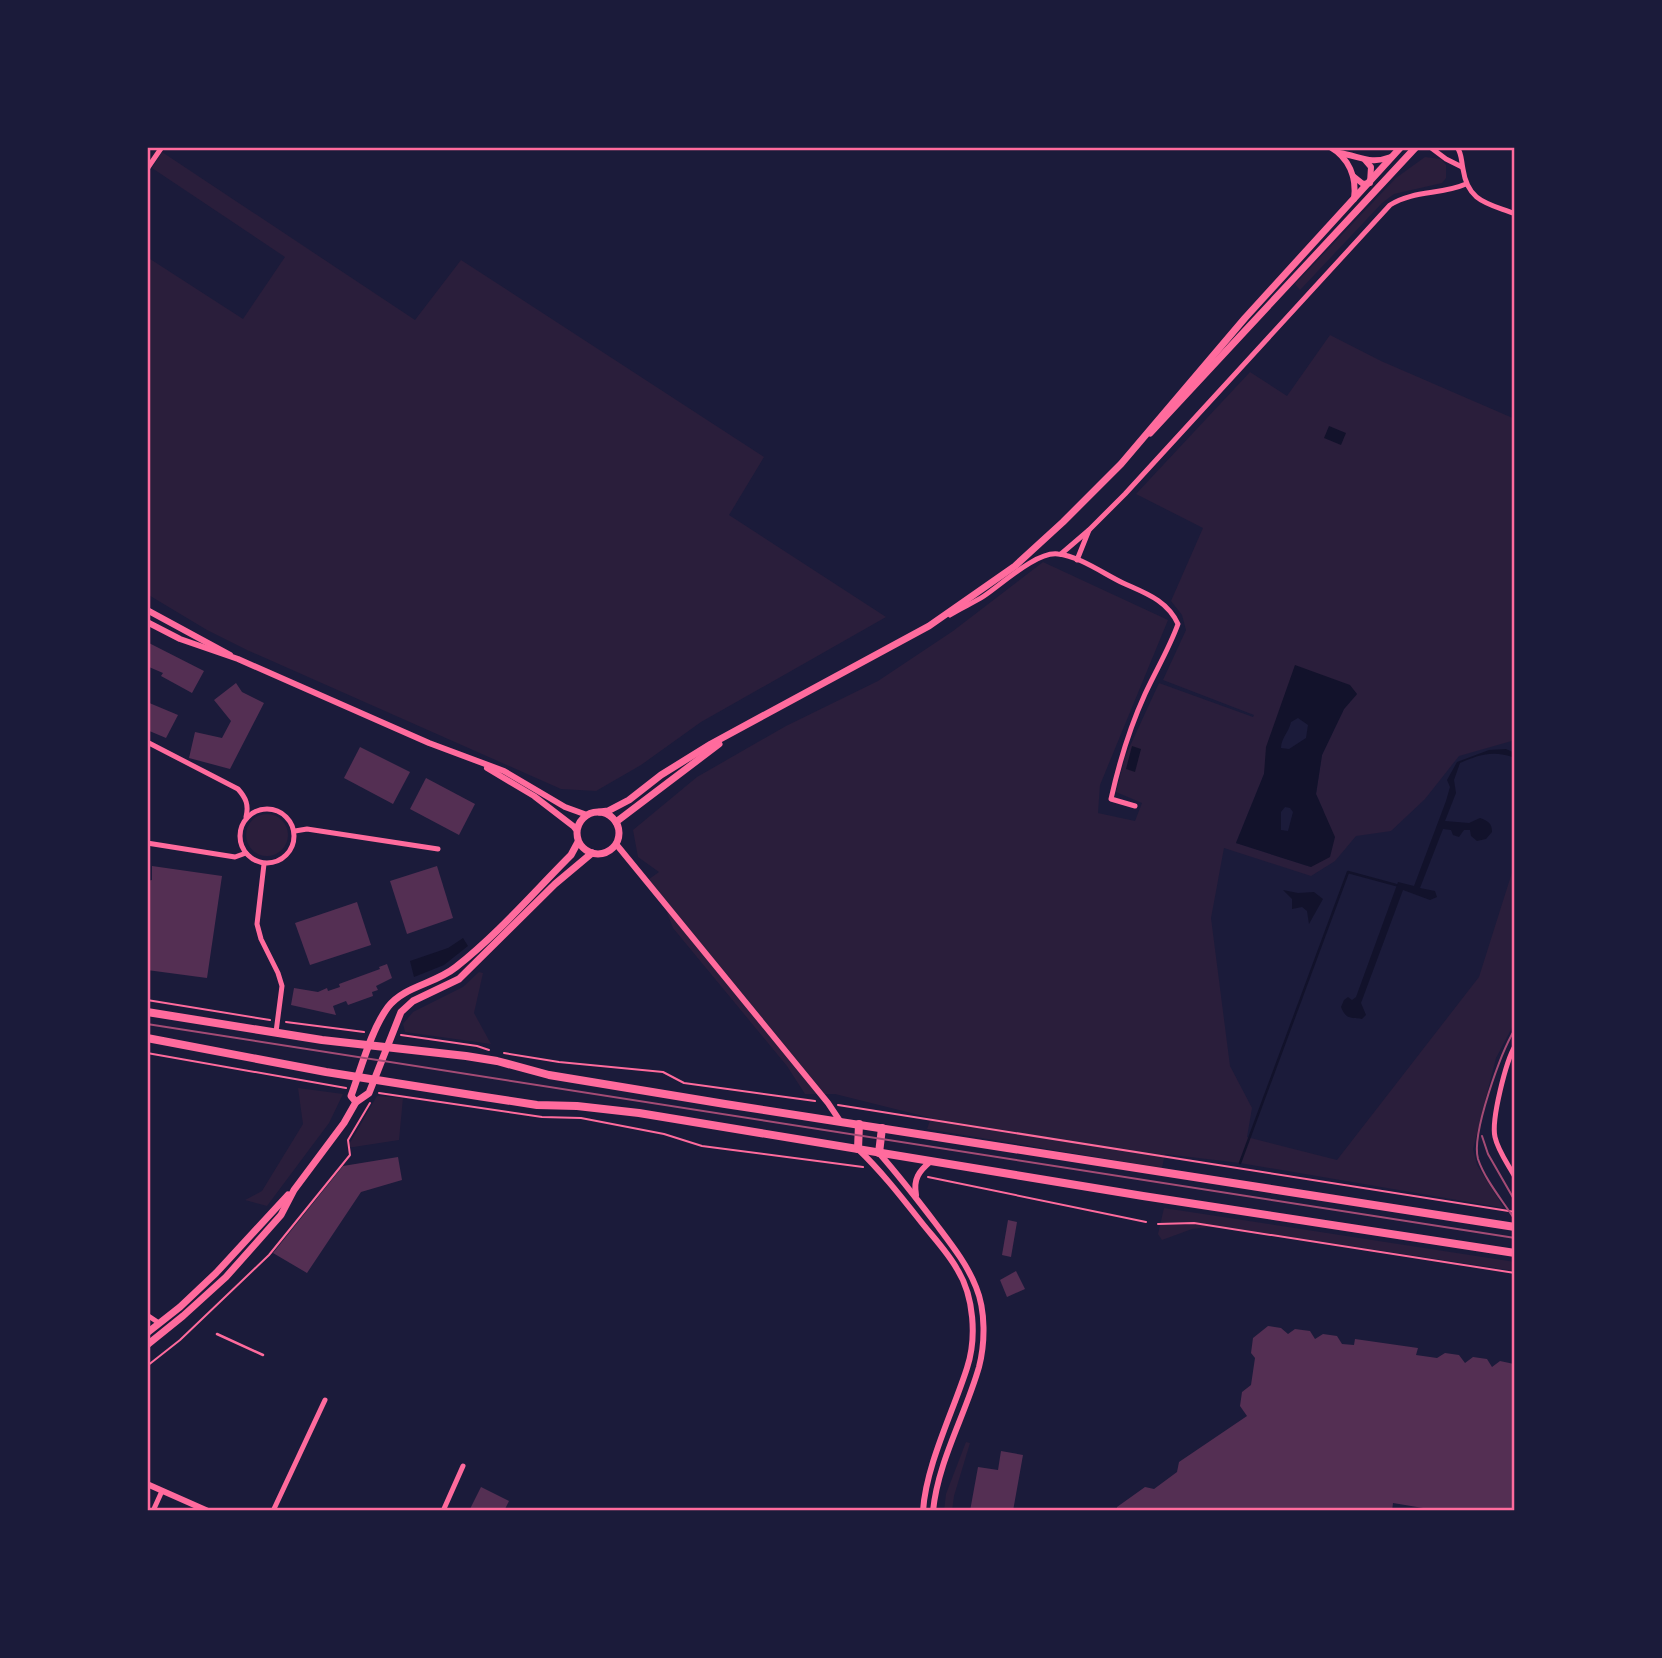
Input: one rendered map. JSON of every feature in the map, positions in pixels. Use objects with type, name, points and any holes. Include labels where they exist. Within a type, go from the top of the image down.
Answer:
[{"type":"main road","points":[[1144,438],[1245,318],[1401,147]]},
{"type":"main road","points":[[356,1102],[351,1096],[353,1089],[382,1016],[396,999],[445,975],[480,946],[571,855],[578,842],[578,825],[587,815],[608,811],[629,800],[661,775],[929,626],[1015,566],[1063,523],[1158,426],[1416,147]]},
{"type":"main road","points":[[1370,183],[1377,189]]},
{"type":"main road","points":[[616,822],[746,726]]},
{"type":"main road","points":[[578,842],[592,853],[606,853],[616,844],[619,833],[616,822],[600,812]]},
{"type":"main road","points":[[147,1333],[216,1273],[274,1208],[294,1190],[327,1148],[356,1102],[369,1092],[401,1012],[412,1001],[460,979],[555,884],[592,853]]},
{"type":"main road","points":[[147,1012],[497,1061],[549,1075],[1515,1227]]},
{"type":"main road","points":[[147,1038],[374,1080],[537,1105],[577,1106],[639,1113],[1515,1253]]},
{"type":"main road","points":[[858,1149],[859,1124]]},
{"type":"main road","points":[[879,1153],[882,1128]]},
{"type":"main road","points":[[147,1347],[226,1276],[281,1215],[294,1190]]},
{"type":"street","points":[[147,169],[162,147]]},
{"type":"street","points":[[1330,147],[1347,162],[1353,176],[1354,200]]},
{"type":"street","points":[[1430,147],[1462,167]]},
{"type":"street","points":[[1457,147],[1461,152],[1466,184],[1480,201],[1515,214]]},
{"type":"street","points":[[1339,153],[1380,161],[1394,156]]},
{"type":"street","points":[[1353,176],[1363,184],[1370,183],[1371,167],[1365,160]]},
{"type":"street","points":[[1061,554],[1089,530],[1183,432],[1304,296],[1390,205],[1403,197],[1466,184]]},
{"type":"street","points":[[1077,559],[1089,530]]},
{"type":"street","points":[[929,626],[982,597],[1030,563],[1043,556],[1061,554],[1077,559],[1098,572],[1155,597],[1172,611],[1178,624],[1169,649],[1145,694],[1118,767],[1111,799],[1135,806]]},
{"type":"street","points":[[147,612],[238,659]]},
{"type":"street","points":[[147,622],[180,639],[238,659],[477,762],[504,771],[565,807],[587,815]]},
{"type":"street","points":[[147,742],[238,789],[245,797],[248,807],[240,836],[246,853],[251,858],[264,864],[279,861],[289,853],[295,839],[295,831],[288,817],[275,809],[259,810],[245,820]]},
{"type":"street","points":[[477,762],[534,796],[576,831]]},
{"type":"street","points":[[295,831],[307,829],[438,849]]},
{"type":"street","points":[[147,842],[235,857],[246,853]]},
{"type":"street","points":[[616,844],[670,907],[840,1121]]},
{"type":"street","points":[[264,864],[257,924],[282,986],[276,1032]]},
{"type":"street","points":[[1515,1046],[1506,1065],[1494,1126],[1498,1147],[1515,1177]]},
{"type":"street","points":[[858,1149],[878,1169],[957,1268],[968,1294],[972,1321],[969,1365],[929,1475],[923,1511]]},
{"type":"street","points":[[879,1153],[921,1203],[965,1266],[977,1288],[983,1322],[979,1367],[939,1477],[933,1511]]},
{"type":"street","points":[[921,1203],[915,1188],[918,1172],[931,1161]]},
{"type":"street","points":[[147,1315],[159,1323]]},
{"type":"street","points":[[273,1511],[326,1400]]},
{"type":"street","points":[[443,1511],[463,1466]]},
{"type":"street","points":[[147,1483],[208,1511]]},
{"type":"street","points":[[153,1511],[162,1491]]},
{"type":"lane","points":[[216,1334],[263,1356]]},
{"type":"path","points":[[147,1000],[278,1021],[375,1032]]},
{"type":"path","points":[[392,1034],[477,1046],[559,1062],[663,1072],[684,1083],[828,1103],[1515,1212]]},
{"type":"path","points":[[147,1053],[353,1089]]},
{"type":"path","points":[[369,1092],[542,1117],[581,1118],[664,1134],[702,1146],[878,1169]]},
{"type":"path","points":[[147,1366],[180,1340],[269,1255],[349,1154],[348,1140],[371,1101]]},
{"type":"path","points":[[918,1175],[1146,1222]]},
{"type":"path","points":[[1158,1224],[1194,1223],[1515,1273]]},
{"type":"shaded area","points":[[162,152],[415,320],[461,260],[764,457],[729,515],[886,617],[701,722],[641,765],[596,791],[561,789],[247,650],[147,594],[147,257],[243,319],[285,257],[152,168]]},
{"type":"shaded area","points":[[1425,157],[1441,159],[1446,165],[1446,178],[1442,183],[1394,194],[1382,203],[1300,290],[1295,284],[1396,178]]},
{"type":"shaded area","points":[[1330,335],[1381,361],[1515,419],[1515,740],[1459,756],[1425,799],[1391,831],[1356,836],[1335,861],[1311,876],[1224,848],[1211,918],[1230,1066],[1252,1108],[1247,1137],[1337,1160],[1479,977],[1515,863],[1515,1022],[1496,1058],[1473,1149],[1477,1165],[1504,1208],[1240,1163],[1165,1154],[1162,1168],[927,1129],[931,1118],[835,1094],[805,1094],[787,1066],[673,928],[666,910],[645,882],[659,872],[638,857],[633,830],[697,777],[786,726],[878,681],[953,631],[1043,562],[1168,620],[1100,785],[1098,813],[1135,821],[1142,803],[1116,792],[1125,757],[1159,683],[1253,717],[1254,715],[1163,680],[1186,630],[1182,615],[1171,601],[1203,528],[1136,494],[1250,372],[1287,396]],"holes":[[[1295,666],[1357,694],[1344,709],[1322,755],[1316,794],[1324,812],[1311,867],[1236,843],[1264,774]]]},
{"type":"shaded area","points":[[1329,426],[1346,433],[1341,445],[1324,438]]},
{"type":"shaded area","points":[[1295,665],[1350,685],[1357,694],[1344,709],[1322,755],[1316,794],[1335,837],[1330,857],[1311,867],[1236,843],[1264,774],[1266,747]],"holes":[[[1298,718],[1308,725],[1306,738],[1289,749],[1281,748],[1291,722]],[[1285,807],[1293,812],[1288,831],[1281,830],[1281,812]]]},
{"type":"shaded area","points":[[1132,746],[1141,749],[1135,772],[1126,769]]},
{"type":"shaded area","points":[[1506,749],[1515,753],[1515,758],[1487,754],[1460,763],[1454,780],[1456,793],[1445,821],[1469,823],[1480,818],[1489,823],[1492,832],[1486,839],[1477,841],[1471,836],[1470,830],[1464,830],[1459,837],[1453,835],[1451,830],[1443,829],[1420,888],[1435,891],[1437,897],[1430,900],[1403,890],[1361,1003],[1366,1015],[1362,1019],[1347,1016],[1341,1007],[1348,997],[1352,1000],[1356,997],[1398,882],[1414,886],[1446,801],[1450,787],[1447,780],[1457,762],[1489,750]]},
{"type":"shaded area","points":[[267,814],[282,820],[288,835],[282,850],[267,856],[252,850],[246,835],[252,820]]},
{"type":"shaded area","points":[[1283,890],[1314,892],[1323,899],[1309,924],[1307,911],[1302,907],[1292,909],[1292,899]]},
{"type":"shaded area","points":[[463,938],[468,946],[444,965],[414,977],[410,961],[448,948]]},
{"type":"shaded area","points":[[479,972],[483,973],[474,1013],[491,1044],[405,1032],[403,1024],[413,1012],[463,987]]},
{"type":"shaded area","points":[[298,1088],[343,1094],[329,1123],[267,1206],[245,1200],[262,1191],[303,1124]]},
{"type":"shaded area","points":[[377,1096],[403,1098],[399,1140],[347,1148]]},
{"type":"shaded area","points":[[1164,1208],[1515,1262],[1515,1271],[1218,1226],[1192,1229],[1162,1240],[1158,1234]]},
{"type":"shaded area","points":[[966,1442],[970,1443],[952,1511],[944,1511],[946,1494]]},
{"type":"building","points":[[147,642],[204,671],[192,693],[161,676],[163,673],[149,667],[147,671]]},
{"type":"building","points":[[236,683],[242,692],[264,703],[230,769],[189,758],[195,732],[222,738],[231,721],[214,700]]},
{"type":"building","points":[[147,702],[178,715],[166,738],[147,730]]},
{"type":"building","points":[[360,747],[410,772],[393,804],[344,778]]},
{"type":"building","points":[[426,778],[475,804],[459,835],[410,809]]},
{"type":"building","points":[[152,866],[222,876],[207,978],[147,970],[147,881],[152,880]]},
{"type":"building","points":[[437,866],[453,918],[407,934],[390,881]]},
{"type":"building","points":[[357,902],[371,945],[310,965],[295,923]]},
{"type":"building","points":[[387,964],[392,978],[376,986],[378,990],[372,992],[373,996],[348,1005],[346,1001],[333,1006],[336,1015],[291,1005],[294,988],[318,992],[327,988],[328,991]]},
{"type":"building","points":[[398,1157],[402,1180],[361,1192],[307,1273],[273,1253],[343,1166]]},
{"type":"building","points":[[1008,1220],[1017,1222],[1011,1257],[1002,1255]]},
{"type":"building","points":[[1016,1271],[1025,1289],[1007,1297],[1000,1280]]},
{"type":"building","points":[[1268,1326],[1281,1328],[1288,1334],[1295,1329],[1310,1331],[1315,1339],[1323,1334],[1337,1336],[1342,1344],[1354,1345],[1355,1339],[1418,1348],[1416,1355],[1437,1358],[1445,1353],[1459,1355],[1465,1363],[1473,1357],[1487,1359],[1492,1367],[1500,1361],[1514,1364],[1515,1511],[1441,1511],[1393,1503],[1392,1511],[1117,1511],[1117,1507],[1145,1487],[1154,1489],[1177,1472],[1179,1462],[1247,1416],[1240,1406],[1242,1392],[1251,1385],[1255,1358],[1251,1353],[1253,1338]]},
{"type":"building","points":[[1001,1451],[1023,1455],[1013,1511],[970,1511],[978,1467],[998,1470]]},
{"type":"building","points":[[481,1487],[509,1501],[504,1511],[469,1511]]},
{"type":"waterway","points":[[1240,1163],[1348,872],[1396,885]]},
{"type":"tram line","points":[[147,1024],[1515,1238]]},
{"type":"tram line","points":[[1515,1029],[1489,1093],[1477,1147],[1478,1159],[1485,1175],[1515,1220]]},
{"type":"tram line","points":[[1482,1136],[1488,1154],[1515,1201]]}]
